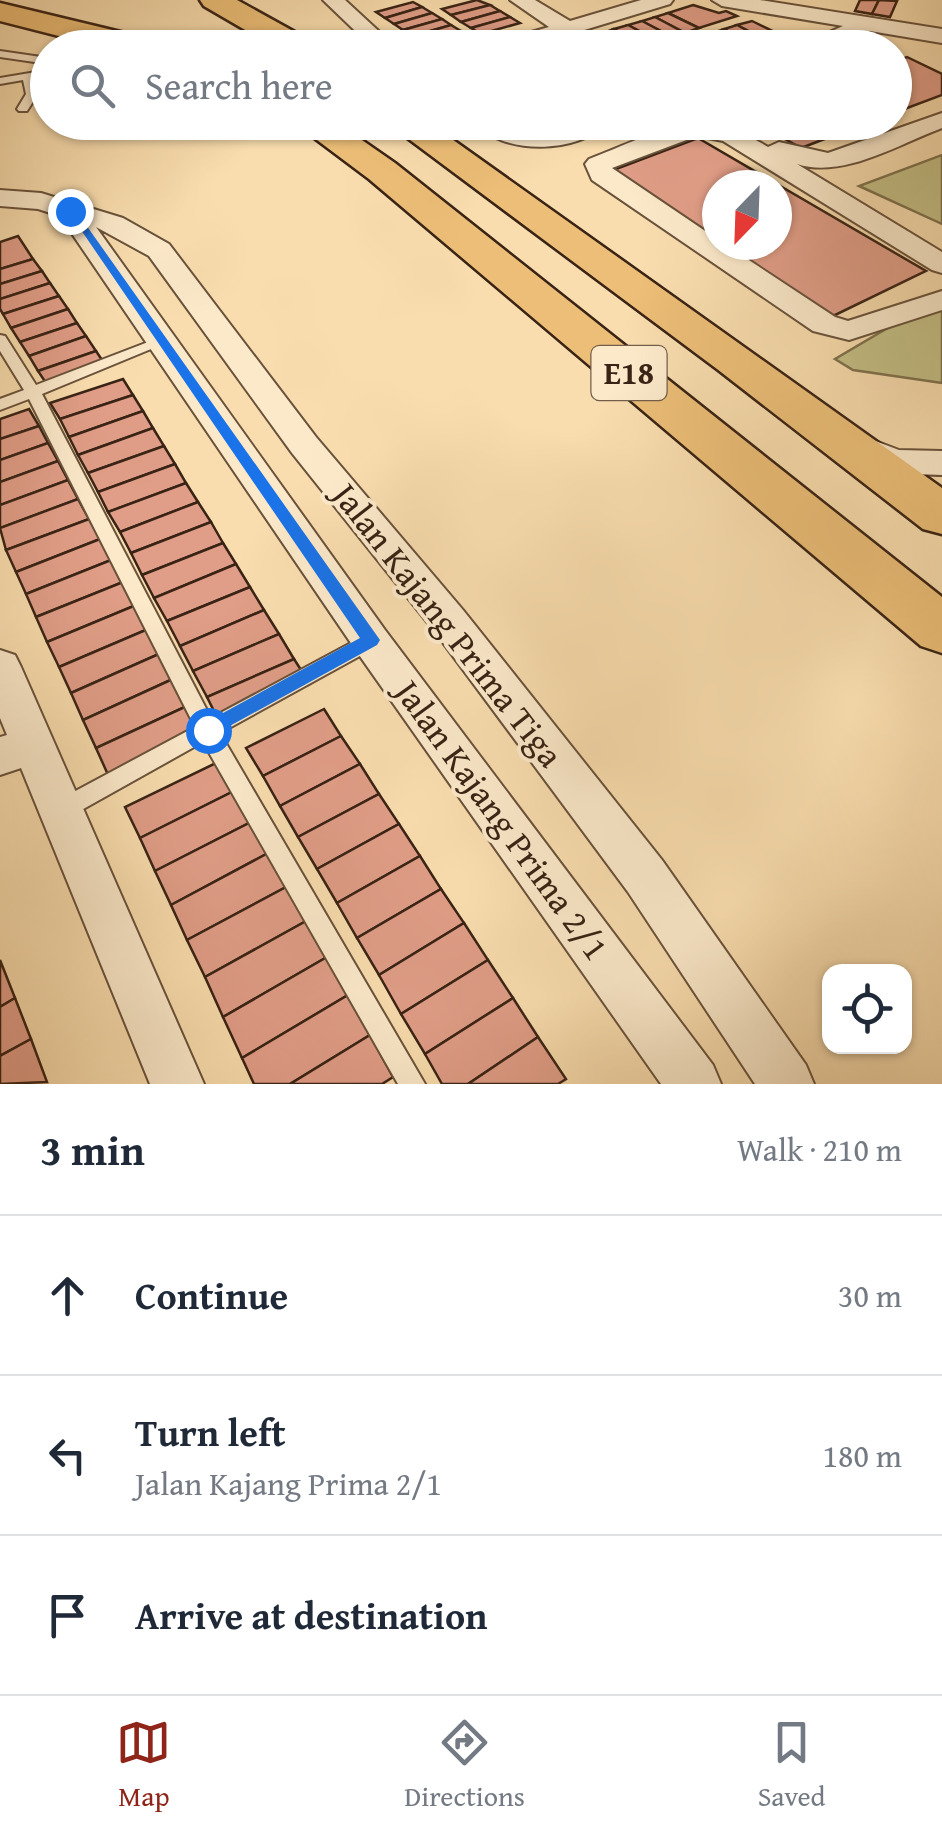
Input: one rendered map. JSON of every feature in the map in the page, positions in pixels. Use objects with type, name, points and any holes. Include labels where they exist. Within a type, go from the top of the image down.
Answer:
[{"type":"highway","points":[[215,0],[268,30]]},
{"type":"highway","points":[[0,12],[74,30]]},
{"type":"highway","name":"E18","points":[[338,140],[382,170],[942,630]]},
{"type":"highway","name":"E18","points":[[429,140],[845,441],[942,516]]},
{"type":"street","points":[[333,0],[366,30]]},
{"type":"street","points":[[520,0],[566,28]]},
{"type":"street","points":[[559,30],[663,0]]},
{"type":"street","points":[[722,0],[867,25],[941,30]]},
{"type":"street","points":[[853,30],[867,25]]},
{"type":"street","points":[[912,48],[941,30]]},
{"type":"street","points":[[912,131],[942,120]]},
{"type":"street","points":[[518,140],[548,140]]},
{"type":"street","points":[[663,140],[598,164],[601,174],[824,324],[849,330],[861,328],[942,300]]},
{"type":"street","points":[[739,140],[942,264]]},
{"type":"street","points":[[762,140],[791,156],[813,162],[831,161],[888,140]]},
{"type":"street","name":"Jalan Kajang Prima Tiga","points":[[0,198],[40,201],[113,224],[159,250],[304,445],[449,621],[645,876],[787,1084]]},
{"type":"street","name":"Jalan Kajang Prima 2/1","points":[[70,211],[371,640],[694,1084]]},
{"type":"street","points":[[845,441],[895,462],[942,463]]},
{"type":"street","points":[[0,667],[17,751],[61,810],[177,1084]]},
{"type":"lane","points":[[5,54],[30,58]]},
{"type":"lane","points":[[5,54],[18,64],[5,79]]},
{"type":"lane","points":[[27,76],[30,87]]},
{"type":"lane","points":[[5,79],[30,76]]},
{"type":"lane","points":[[23,110],[30,98]]},
{"type":"lane","points":[[0,339],[33,392],[208,730],[412,1084]]},
{"type":"lane","points":[[0,405],[162,342]]},
{"type":"lane","points":[[61,810],[371,640]]},
{"type":"shaded area","points":[[942,155],[942,224],[859,186]]},
{"type":"shaded area","points":[[942,296],[942,383],[853,370],[835,359]]},
{"type":"building","points":[[477,0],[490,5],[451,15],[442,9]]},
{"type":"building","points":[[860,0],[879,0],[872,14],[855,11]]},
{"type":"building","points":[[879,0],[897,1],[890,17],[872,14]]},
{"type":"building","points":[[413,2],[422,7],[385,18],[376,12]]},
{"type":"building","points":[[490,5],[500,11],[461,22],[451,15]]},
{"type":"building","points":[[693,5],[737,16],[699,28],[668,13]]},
{"type":"building","points":[[422,7],[432,13],[394,24],[385,18]]},
{"type":"building","points":[[500,11],[510,17],[471,28],[461,22]]},
{"type":"building","points":[[432,13],[442,19],[403,30],[394,24]]},
{"type":"building","points":[[668,13],[699,28],[679,30],[655,17]]},
{"type":"building","points":[[510,17],[520,23],[495,30],[471,28]]},
{"type":"building","points":[[655,17],[679,30],[659,30],[642,21]]},
{"type":"building","points":[[442,19],[451,25],[434,30],[403,30]]},
{"type":"building","points":[[642,21],[659,30],[637,30],[628,25]]},
{"type":"building","points":[[752,21],[771,30],[746,30],[737,25]]},
{"type":"building","points":[[451,25],[459,30],[434,30]]},
{"type":"building","points":[[628,25],[637,30],[616,30]]},
{"type":"building","points":[[912,59],[942,74],[942,95],[912,106]]},
{"type":"building","points":[[693,140],[701,140],[753,170],[702,170],[702,233],[608,172]]},
{"type":"building","points":[[787,140],[822,140],[801,148]]},
{"type":"building","points":[[792,193],[926,271],[831,317],[743,260],[792,260]]},
{"type":"building","points":[[18,236],[33,259],[0,269],[0,242]]},
{"type":"building","points":[[33,259],[42,271],[0,284],[0,269]]},
{"type":"building","points":[[42,271],[50,283],[0,299],[0,284]]},
{"type":"building","points":[[50,283],[59,296],[3,314],[0,309],[0,299]]},
{"type":"building","points":[[59,296],[68,309],[11,328],[3,314]]},
{"type":"building","points":[[68,309],[77,323],[20,342],[11,328]]},
{"type":"building","points":[[77,323],[86,336],[29,356],[20,342]]},
{"type":"building","points":[[86,336],[96,351],[38,371],[29,356]]},
{"type":"building","points":[[96,351],[106,366],[48,386],[38,371]]},
{"type":"building","points":[[123,379],[133,395],[60,419],[50,403]]},
{"type":"building","points":[[133,395],[143,411],[69,437],[60,419]]},
{"type":"building","points":[[29,409],[39,426],[0,439],[0,419]]},
{"type":"building","points":[[143,411],[153,428],[78,455],[69,437]]},
{"type":"building","points":[[39,426],[48,443],[0,460],[0,439]]},
{"type":"building","points":[[153,428],[164,446],[88,473],[78,455]]},
{"type":"building","points":[[48,443],[58,461],[0,482],[0,460]]},
{"type":"building","points":[[164,446],[175,464],[98,492],[88,473]]},
{"type":"building","points":[[58,461],[68,480],[0,505],[0,482]]},
{"type":"building","points":[[175,464],[186,483],[108,512],[98,492]]},
{"type":"building","points":[[68,480],[78,499],[0,528],[0,505]]},
{"type":"building","points":[[186,483],[198,502],[120,532],[108,512]]},
{"type":"building","points":[[78,499],[89,519],[6,550],[0,528]]},
{"type":"building","points":[[198,502],[211,522],[131,553],[120,532]]},
{"type":"building","points":[[89,519],[100,539],[16,572],[6,550]]},
{"type":"building","points":[[211,522],[223,543],[142,575],[131,553]]},
{"type":"building","points":[[100,539],[111,560],[26,594],[16,572]]},
{"type":"building","points":[[223,543],[236,564],[154,598],[142,575]]},
{"type":"building","points":[[111,560],[123,582],[36,617],[26,594]]},
{"type":"building","points":[[236,564],[250,587],[167,621],[154,598]]},
{"type":"building","points":[[123,582],[136,605],[47,642],[36,617]]},
{"type":"building","points":[[250,587],[264,610],[180,646],[167,621]]},
{"type":"building","points":[[136,605],[148,629],[59,667],[47,642]]},
{"type":"building","points":[[264,610],[279,634],[193,671],[180,646]]},
{"type":"building","points":[[148,629],[161,653],[71,693],[59,667]]},
{"type":"building","points":[[279,634],[294,659],[207,697],[193,671]]},
{"type":"building","points":[[161,653],[175,678],[83,720],[71,693]]},
{"type":"building","points":[[294,659],[310,684],[221,725],[207,697]]},
{"type":"building","points":[[175,678],[189,705],[96,748],[83,720]]},
{"type":"building","points":[[189,705],[205,732],[109,777],[96,748]]},
{"type":"building","points":[[324,709],[341,736],[263,776],[246,748]]},
{"type":"building","points":[[341,736],[360,764],[280,806],[263,776]]},
{"type":"building","points":[[220,761],[236,790],[140,838],[125,807]]},
{"type":"building","points":[[360,764],[379,794],[298,837],[280,806]]},
{"type":"building","points":[[236,790],[253,821],[155,871],[140,838]]},
{"type":"building","points":[[379,794],[399,824],[317,869],[298,837]]},
{"type":"building","points":[[253,821],[270,852],[171,905],[155,871]]},
{"type":"building","points":[[399,824],[420,856],[337,903],[317,869]]},
{"type":"building","points":[[270,852],[288,886],[187,940],[171,905]]},
{"type":"building","points":[[420,856],[441,889],[357,938],[337,903]]},
{"type":"building","points":[[288,886],[308,920],[205,977],[187,940]]},
{"type":"building","points":[[441,889],[464,923],[379,975],[357,938]]},
{"type":"building","points":[[308,920],[327,957],[223,1017],[205,977]]},
{"type":"building","points":[[464,923],[488,960],[401,1014],[379,975]]},
{"type":"building","points":[[327,957],[348,995],[242,1058],[223,1017]]},
{"type":"building","points":[[0,960],[15,998],[0,1007]]},
{"type":"building","points":[[488,960],[513,998],[425,1054],[401,1014]]},
{"type":"building","points":[[348,995],[370,1035],[290,1084],[254,1084],[242,1058]]},
{"type":"building","points":[[15,998],[31,1039],[0,1056],[0,1007]]},
{"type":"building","points":[[513,998],[538,1037],[468,1084],[442,1084],[425,1054]]},
{"type":"building","points":[[370,1035],[393,1077],[382,1084],[290,1084]]},
{"type":"building","points":[[538,1037],[566,1079],[558,1084],[468,1084]]},
{"type":"building","points":[[31,1039],[47,1082],[0,1084],[0,1056]]},
{"type":"route","points":[[70,211],[371,640],[208,730]]}]
